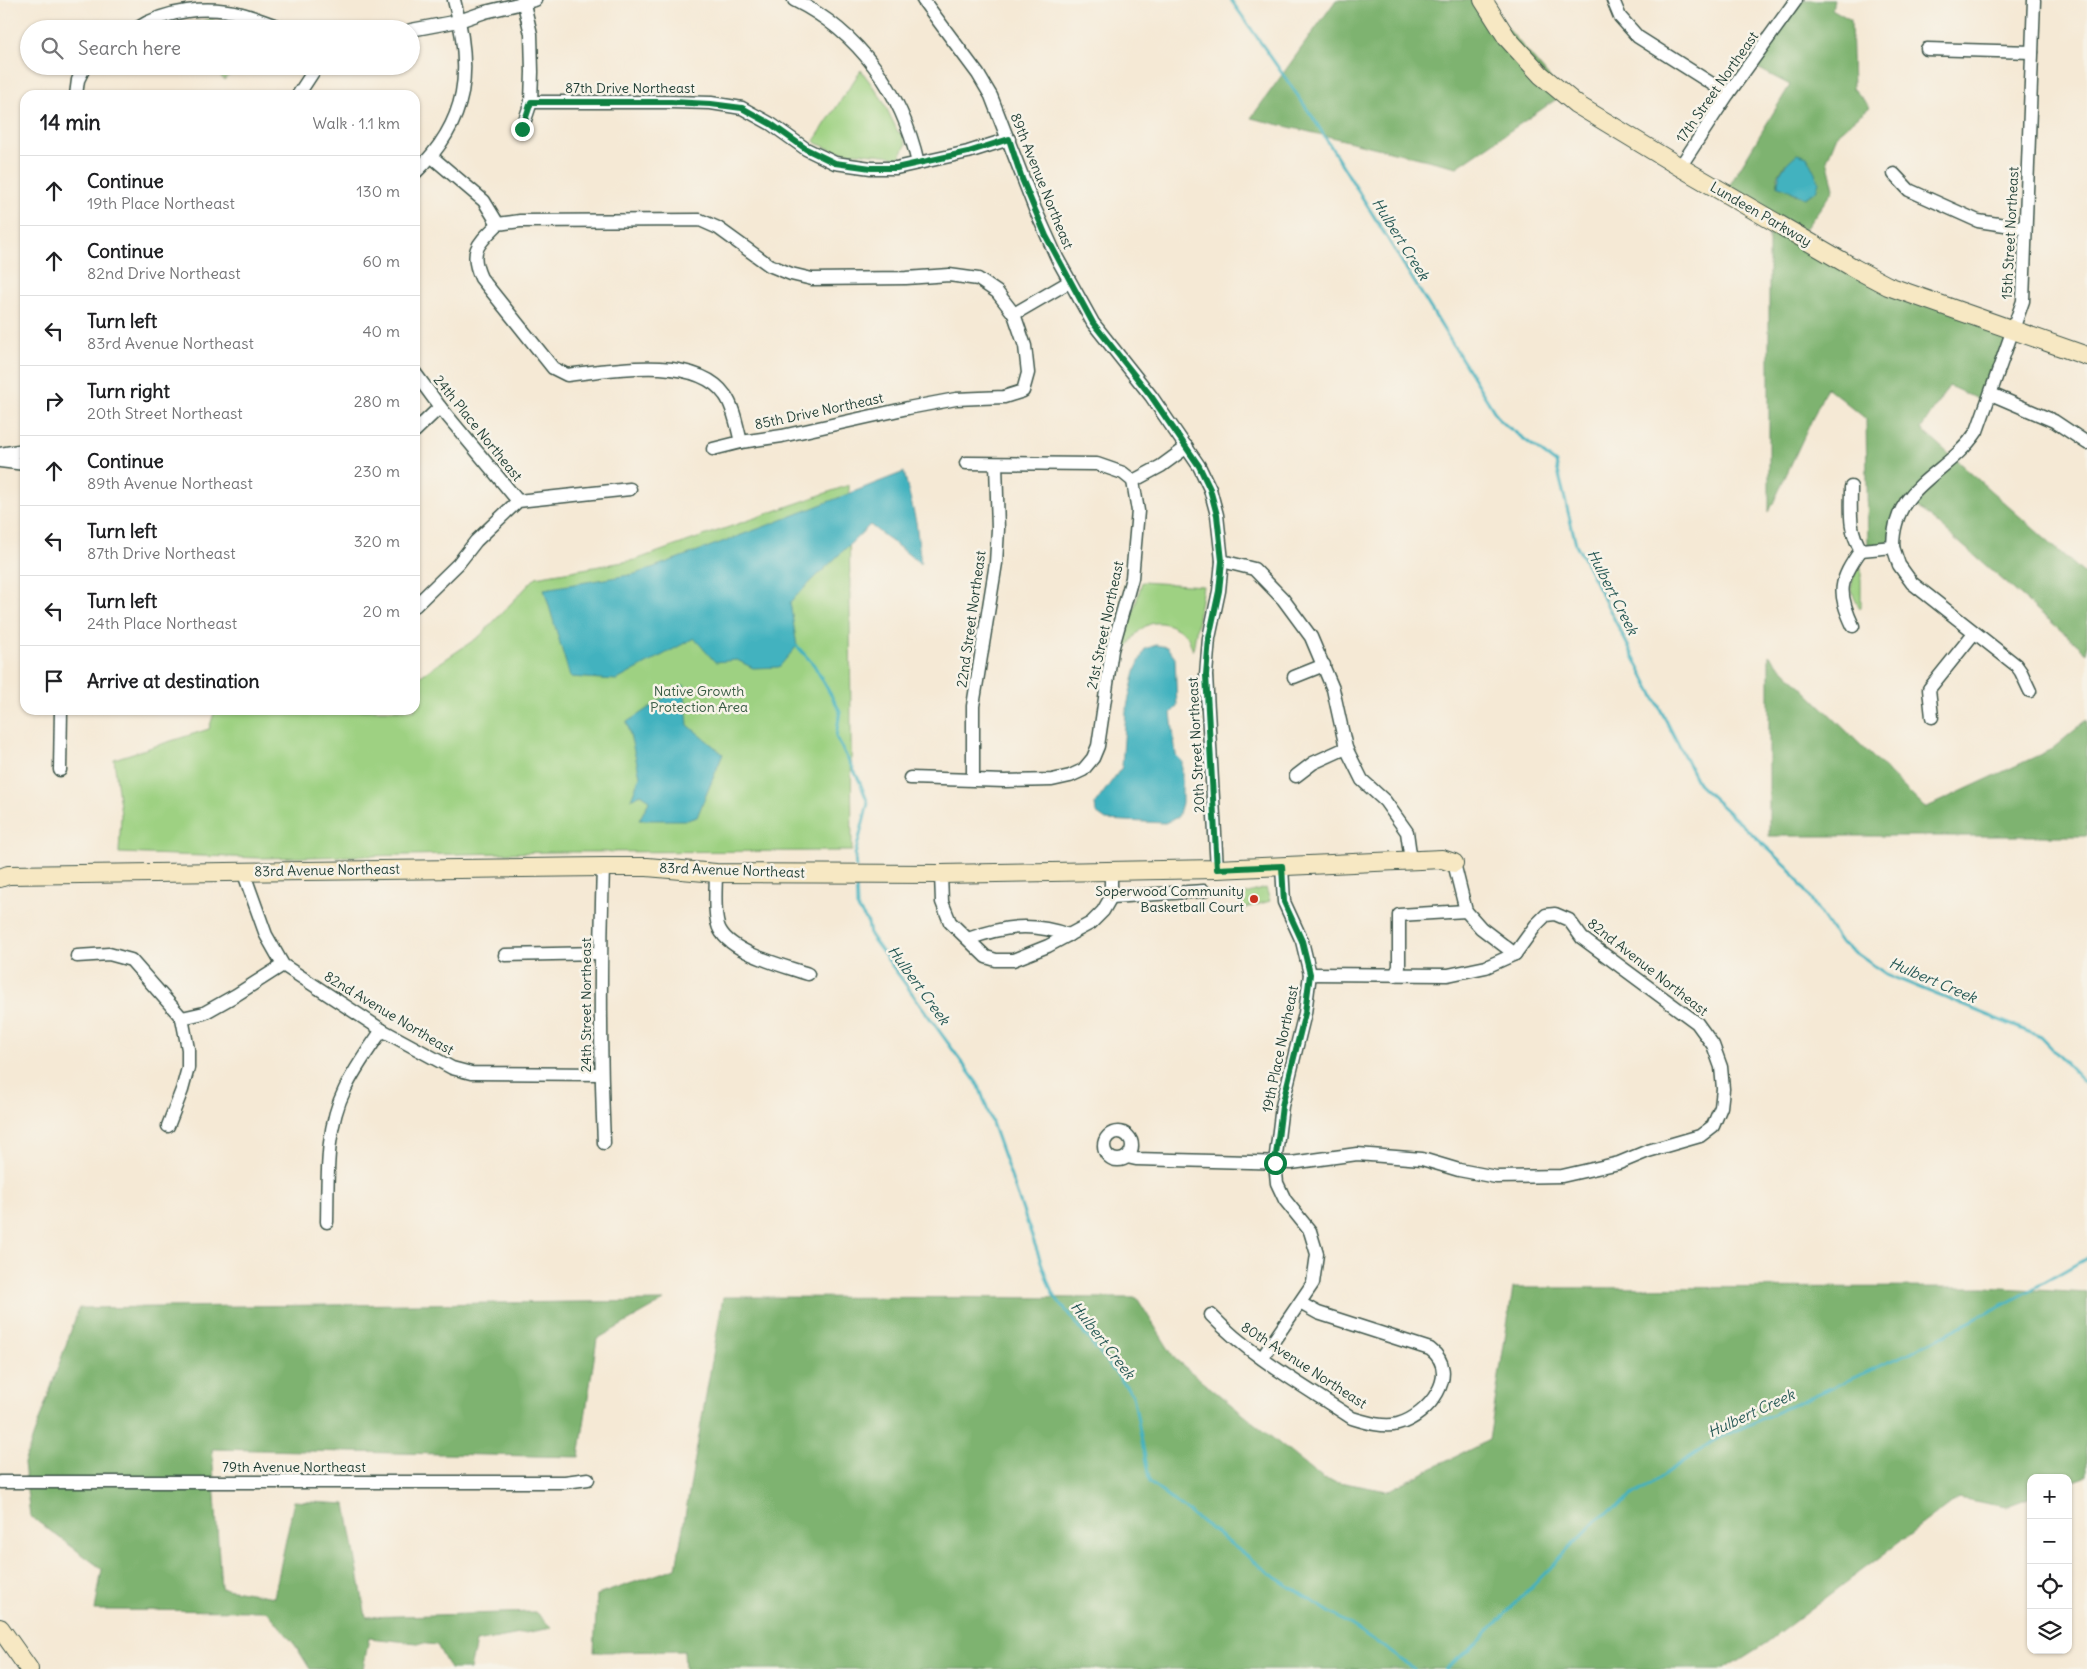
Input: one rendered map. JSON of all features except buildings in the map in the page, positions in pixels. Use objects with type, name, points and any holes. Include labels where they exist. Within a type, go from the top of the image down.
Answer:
[{"type":"street","points":[[420,168],[432,157],[448,135],[460,106],[464,75],[464,45],[454,0]]},
{"type":"street","points":[[794,0],[829,21],[855,42],[878,72],[907,125],[918,163]]},
{"type":"street","name":"89th Avenue Northeast","points":[[923,0],[978,74],[991,96],[1035,209],[1069,282],[1093,323],[1151,396],[1187,448]]},
{"type":"street","name":"Lundeen Parkway","points":[[1483,0],[1507,38],[1541,75],[1576,104],[1680,167],[1888,286],[2087,356]]},
{"type":"street","points":[[1613,0],[1620,17],[1638,37],[1728,94]]},
{"type":"street","name":"17th Street Northeast","points":[[1680,167],[1728,94],[1796,0]]},
{"type":"street","name":"15th Street Northeast","points":[[1893,547],[1893,530],[1908,498],[1967,446],[1977,432],[2023,300],[2034,0]]},
{"type":"street","points":[[420,28],[459,21],[485,12],[529,2],[528,17],[532,46],[531,102],[522,129]]},
{"type":"street","points":[[157,20],[186,11],[208,10],[242,14],[258,20]]},
{"type":"street","points":[[1927,49],[2032,52]]},
{"type":"street","points":[[77,90],[80,75]]},
{"type":"street","points":[[301,90],[311,75]]},
{"type":"street","name":"87th Drive Northeast","points":[[531,102],[711,104],[742,108],[771,124],[806,149],[835,163],[871,168],[896,168],[968,152],[1009,139]]},
{"type":"street","points":[[432,157],[484,201],[498,224]]},
{"type":"street","points":[[1894,174],[1908,190],[1978,221],[2025,228]]},
{"type":"street","name":"85th Drive Northeast","points":[[700,220],[718,228],[769,265],[791,274],[812,279],[906,278],[949,275],[978,279],[997,292],[1014,314],[1025,346],[1028,373],[1024,391],[1004,397],[956,399],[782,436],[741,442],[726,395],[715,384],[692,372],[663,368],[567,375],[553,368],[481,278],[475,265],[475,251],[498,224],[520,221],[700,220]]},
{"type":"street","points":[[1014,314],[1069,282]]},
{"type":"street","name":"24th Place Northeast","points":[[420,380],[440,407],[518,501]]},
{"type":"street","points":[[1991,394],[2054,421],[2087,443]]},
{"type":"street","points":[[420,426],[440,407]]},
{"type":"street","points":[[713,449],[741,442]]},
{"type":"street","points":[[966,463],[1097,464],[1123,473],[1133,481],[1162,466],[1187,448]]},
{"type":"street","name":"20th Street Northeast","points":[[1187,448],[1210,489],[1217,515],[1222,561],[1219,591],[1209,638],[1206,675],[1217,869]]},
{"type":"street","points":[[0,454],[20,451]]},
{"type":"street","points":[[0,461],[20,463]]},
{"type":"street","name":"22nd Street Northeast","points":[[973,779],[973,706],[996,563],[998,529],[996,464]]},
{"type":"street","name":"21st Street Northeast","points":[[973,779],[1038,781],[1070,776],[1083,770],[1093,758],[1098,746],[1112,650],[1132,578],[1138,511],[1133,481]]},
{"type":"street","points":[[1851,487],[1853,538],[1861,550]]},
{"type":"street","points":[[420,601],[458,564],[481,536],[518,501],[630,489]]},
{"type":"street","points":[[1861,550],[1893,547],[1899,565],[1912,583],[2016,665],[2030,692]]},
{"type":"street","points":[[1853,626],[1843,606],[1842,586],[1848,569],[1861,550]]},
{"type":"street","points":[[1222,561],[1254,569],[1282,600],[1311,637],[1333,689],[1346,748],[1362,780],[1385,801],[1407,832],[1411,860]]},
{"type":"street","points":[[1932,717],[1930,689],[1974,633]]},
{"type":"street","points":[[1294,677],[1324,665]]},
{"type":"street","points":[[60,770],[61,715]]},
{"type":"street","points":[[1296,776],[1313,763],[1346,748]]},
{"type":"street","points":[[910,778],[973,779]]},
{"type":"street","name":"83rd Avenue Northeast","points":[[3,875],[603,867],[647,867],[716,873],[940,874],[1217,869],[1442,859],[1454,863]]},
{"type":"street","points":[[1454,863],[1466,911],[1481,928],[1515,954]]},
{"type":"street","name":"19th Place Northeast","points":[[1262,1358],[1313,1283],[1317,1254],[1310,1231],[1285,1200],[1277,1183],[1275,1163],[1282,1106],[1305,1013],[1310,974],[1302,941],[1284,902],[1282,866]]},
{"type":"street","name":"24th Street Northeast","points":[[603,867],[600,953],[601,1074],[604,1143]]},
{"type":"street","points":[[182,1018],[204,1013],[283,966],[266,935],[243,871]]},
{"type":"street","points":[[940,874],[942,902],[950,922],[986,957],[996,960],[1013,960],[1091,923],[1103,911],[1111,897],[1111,871]]},
{"type":"street","points":[[716,873],[719,929],[728,940],[743,950],[808,974]]},
{"type":"street","points":[[1111,897],[1204,891]]},
{"type":"street","points":[[1395,975],[1398,967],[1399,916],[1466,911]]},
{"type":"street","name":"82nd Avenue Northeast","points":[[1275,1163],[1291,1163],[1357,1154],[1422,1159],[1459,1170],[1496,1177],[1562,1176],[1620,1163],[1700,1136],[1713,1126],[1722,1107],[1721,1067],[1713,1045],[1697,1023],[1582,938],[1569,920],[1555,914],[1546,915],[1536,925],[1515,954],[1486,967],[1448,975],[1310,974]]},
{"type":"street","points":[[968,939],[991,931],[1021,926],[1048,928],[1069,935]]},
{"type":"street","points":[[505,954],[600,953]]},
{"type":"street","points":[[77,956],[109,954],[131,960],[182,1018],[188,1048],[188,1068],[168,1126]]},
{"type":"street","name":"82nd Avenue Northeast","points":[[283,966],[382,1030],[452,1068],[471,1073],[601,1074]]},
{"type":"street","points":[[327,1222],[328,1168],[331,1133],[336,1112],[344,1090],[358,1064],[382,1030]]},
{"type":"street","points":[[1127,1156],[1136,1159],[1275,1163]]},
{"type":"street","name":"80th Avenue Northeast","points":[[1211,1315],[1228,1332],[1262,1358],[1352,1418],[1382,1425],[1397,1425],[1413,1418],[1435,1396],[1443,1380],[1443,1366],[1438,1355],[1430,1349],[1318,1313],[1300,1303]]},
{"type":"street","name":"79th Avenue Northeast","points":[[0,1482],[565,1482],[588,1478]]},
{"type":"street","points":[[0,1628],[29,1669]]},
{"type":"green space","points":[[1336,0],[1483,0],[1564,94],[1457,167],[1251,118]]},
{"type":"green space","points":[[1795,0],[1834,0],[1832,9],[1851,20],[1853,88],[1870,107],[1838,133],[1827,160],[1834,189],[1800,236],[1854,268],[2014,331],[1987,403],[1949,386],[1921,429],[2087,576],[2087,653],[1908,498],[1893,547],[1868,550],[1866,419],[1827,387],[1769,512],[1769,218],[1725,193],[1790,85],[1748,63]],"holes":[[[1806,157],[1812,170],[1796,195],[1787,188],[1778,186],[1777,177],[1785,164]]]},
{"type":"green space","points":[[861,70],[882,99],[898,132],[901,133],[906,145],[899,158],[840,151],[814,141]]},
{"type":"green space","points":[[219,75],[229,75],[224,80]]},
{"type":"green space","name":"Native Growth Protection Area","points":[[849,485],[852,851],[555,852],[260,858],[119,853],[121,815],[114,759],[209,729],[213,715],[420,715],[420,676],[480,636],[536,577],[635,560]]},
{"type":"green space","points":[[1861,567],[1860,608],[1854,598],[1852,582]]},
{"type":"green space","points":[[1142,582],[1203,586],[1193,651],[1184,633],[1174,627],[1158,623],[1146,626],[1136,635],[1127,648],[1123,647]]},
{"type":"green space","points":[[1769,655],[1925,808],[2052,749],[2087,720],[2087,836],[1769,836]]},
{"type":"green space","name":"Soperwood Community Basketball Court","points":[[1266,888],[1270,901],[1242,909],[1238,896]]},
{"type":"green space","points":[[1985,1287],[2087,1293],[2087,1476],[2072,1482],[2072,1474],[2027,1474],[2027,1500],[2007,1507],[1958,1498],[1766,1643],[1725,1669],[685,1669],[684,1651],[594,1652],[597,1595],[676,1568],[723,1297],[1137,1298],[1175,1359],[1323,1479],[1387,1491],[1489,1440],[1513,1288]]},
{"type":"green space","points":[[664,1301],[597,1339],[579,1457],[212,1449],[221,1588],[274,1597],[294,1501],[346,1504],[366,1617],[535,1612],[552,1628],[476,1642],[470,1669],[450,1669],[437,1645],[369,1638],[363,1669],[310,1669],[295,1645],[267,1611],[95,1610],[102,1569],[30,1516],[24,1463],[79,1308]]},
{"type":"water","points":[[1797,154],[1807,157],[1819,182],[1816,191],[1805,198],[1778,186],[1779,176],[1783,168]]},
{"type":"water","points":[[904,472],[916,522],[921,564],[870,525],[790,602],[797,646],[779,667],[753,668],[737,660],[715,662],[694,638],[617,680],[570,677],[544,589],[635,574],[774,523]]},
{"type":"water","points":[[1156,645],[1167,647],[1175,658],[1177,707],[1171,713],[1176,755],[1182,761],[1182,803],[1178,817],[1165,823],[1106,820],[1096,813],[1095,804],[1122,767],[1126,711],[1135,671],[1145,649]]},
{"type":"water","points":[[684,685],[688,725],[723,754],[697,817],[687,820],[639,820],[650,800],[641,794],[631,799],[640,776],[627,722]]},
{"type":"waterway","name":"Hulbert Creek","points":[[1231,0],[1312,116],[1500,421],[1556,463],[1576,544],[1699,785],[1789,868],[1840,942],[1886,974],[2041,1037],[2087,1085]]},
{"type":"waterway","points":[[797,646],[814,665],[840,711],[836,737],[859,780],[868,803],[855,855],[856,867]]},
{"type":"waterway","name":"Hulbert Creek","points":[[856,878],[857,907],[868,923],[870,935],[979,1086],[1052,1293],[1133,1395],[1150,1483],[1276,1578],[1381,1645],[1414,1669]]},
{"type":"waterway","name":"Hulbert Creek","points":[[1445,1669],[1472,1648],[1597,1520],[1717,1439],[1909,1353],[2022,1295],[2087,1258]]},
{"type":"place","name":"Soperwood Community Basketball Court","points":[[1254,899]]},
{"type":"route","points":[[522,129],[531,102],[671,102],[711,104],[742,108],[771,124],[806,149],[835,163],[871,168],[896,168],[968,152],[1009,139],[1022,179],[1069,282],[1093,323],[1151,396],[1199,466],[1210,489],[1217,515],[1222,561],[1219,591],[1209,638],[1206,675],[1217,869],[1282,866],[1284,902],[1302,941],[1310,974],[1305,1013],[1296,1057],[1282,1106],[1275,1163]]}]
